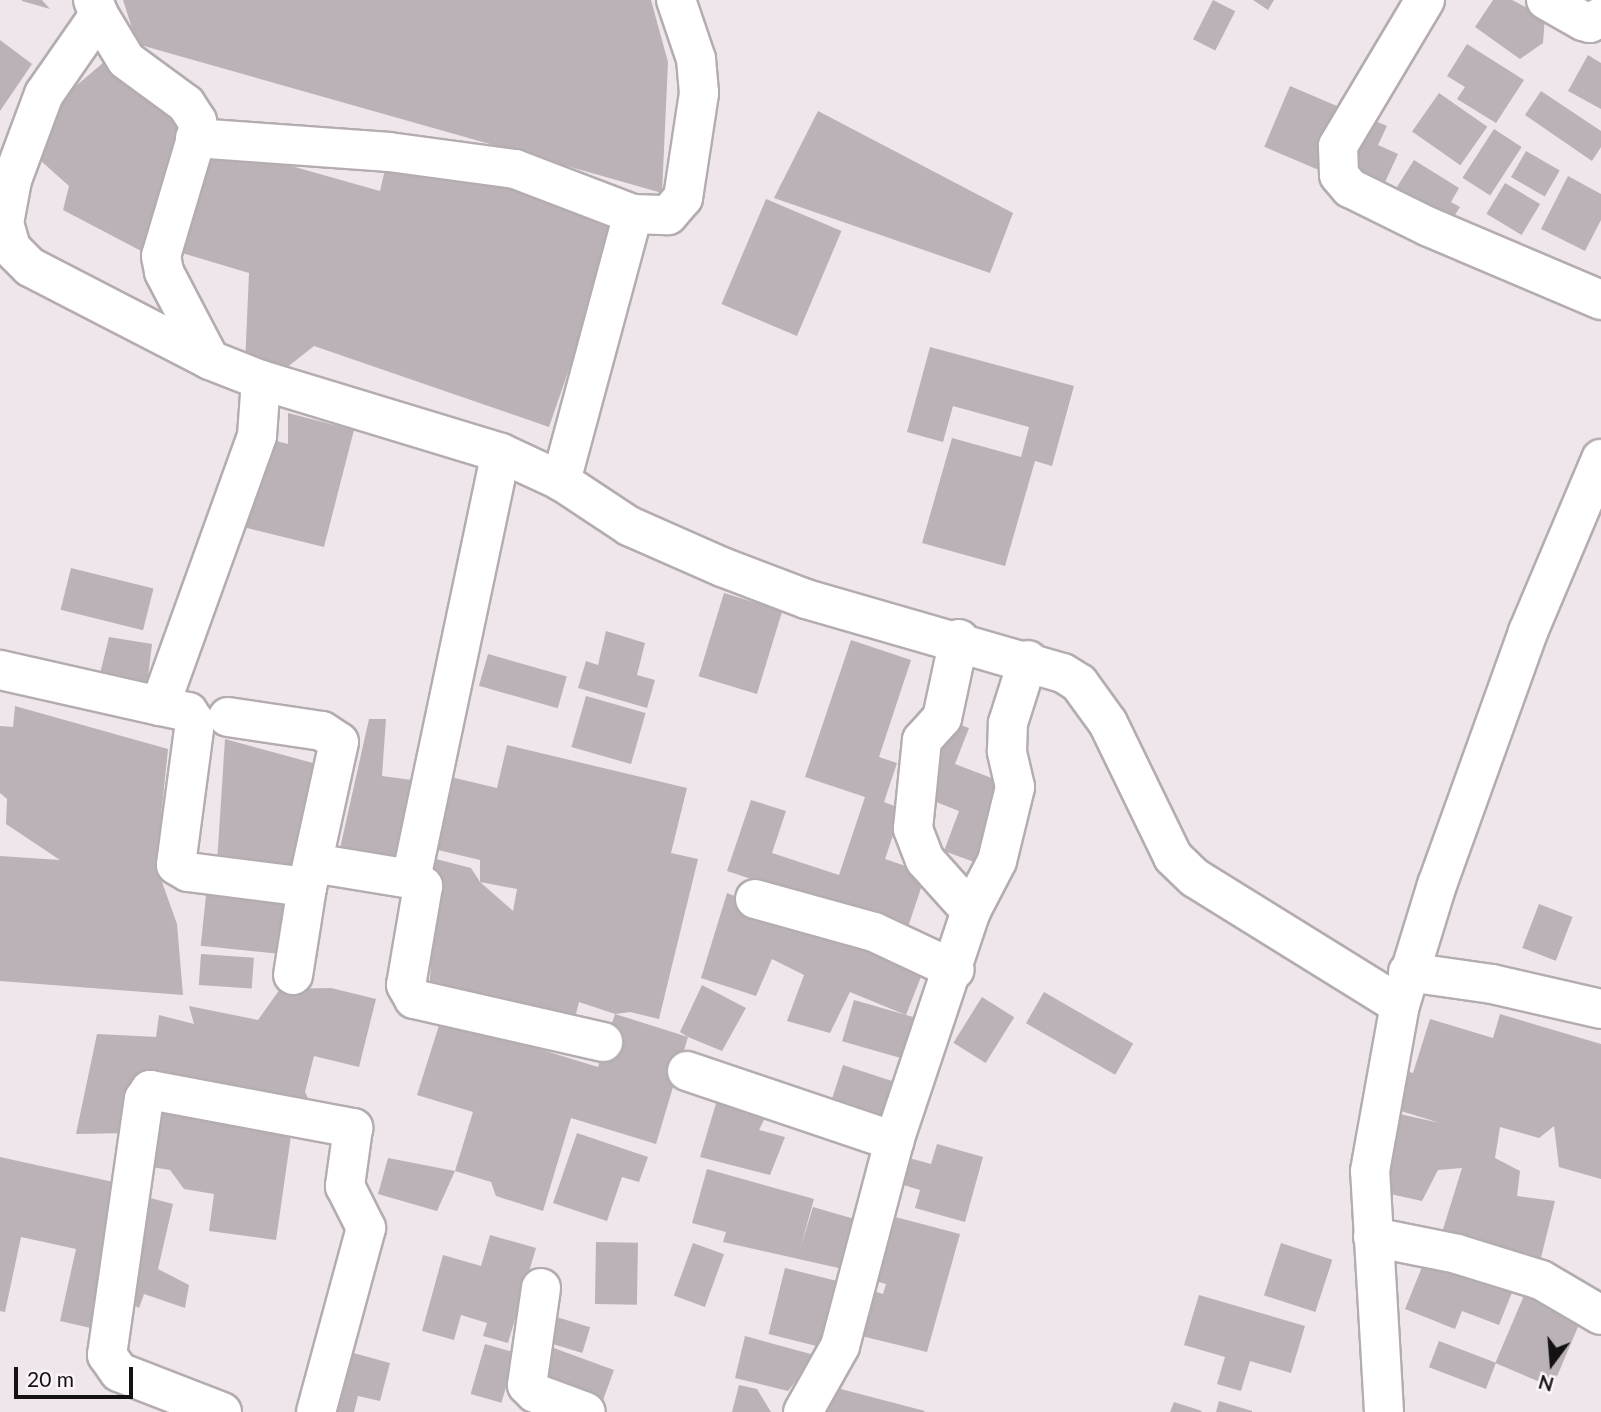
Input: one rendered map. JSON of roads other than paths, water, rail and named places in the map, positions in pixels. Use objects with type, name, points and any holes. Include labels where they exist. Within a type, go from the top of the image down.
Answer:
[{"type":"street","points":[[195,138],[389,152],[515,169],[633,214],[668,215],[683,198],[699,93],[696,59],[676,0]]},
{"type":"street","points":[[1425,0],[1338,146],[1339,175],[1350,188],[1429,227],[1601,300]]},
{"type":"street","points":[[1546,0],[1583,21],[1590,23],[1601,18]]},
{"type":"street","points":[[210,360],[161,256],[195,138],[193,111],[125,60],[96,8],[44,94],[27,132],[4,223],[11,248],[30,267],[210,360],[261,380],[501,453],[561,481],[629,526],[722,567],[807,598],[959,639],[1063,673],[1094,703],[1108,723],[1160,837],[1195,878],[1404,988],[1492,984],[1601,1009]]},
{"type":"street","points":[[561,481],[633,214]]},
{"type":"street","points":[[160,705],[257,436],[261,380]]},
{"type":"street","points":[[411,879],[501,453]]},
{"type":"street","points":[[1384,1412],[1370,1171],[1404,988],[1528,632],[1601,459]]},
{"type":"street","points":[[959,639],[942,718],[922,740],[913,830],[925,860],[971,911]]},
{"type":"street","points":[[803,1412],[839,1346],[894,1141],[955,970],[971,911],[997,861],[1015,787],[1007,751],[1008,723],[1028,660]]},
{"type":"street","points":[[0,670],[188,712],[195,722],[176,865],[188,872],[411,879],[419,882],[424,892],[408,995],[603,1042]]},
{"type":"street","points":[[228,717],[322,731],[340,742],[310,875],[293,975]]},
{"type":"street","points":[[755,899],[874,932],[955,970]]},
{"type":"street","points":[[687,1072],[894,1141]]},
{"type":"street","points":[[222,1412],[119,1372],[107,1356],[144,1099],[150,1090],[353,1128],[345,1186],[366,1228],[316,1412]]},
{"type":"street","points":[[1373,1237],[1457,1254],[1541,1280],[1601,1315]]},
{"type":"street","points":[[541,1287],[526,1370],[527,1385],[535,1393],[586,1412]]}]
